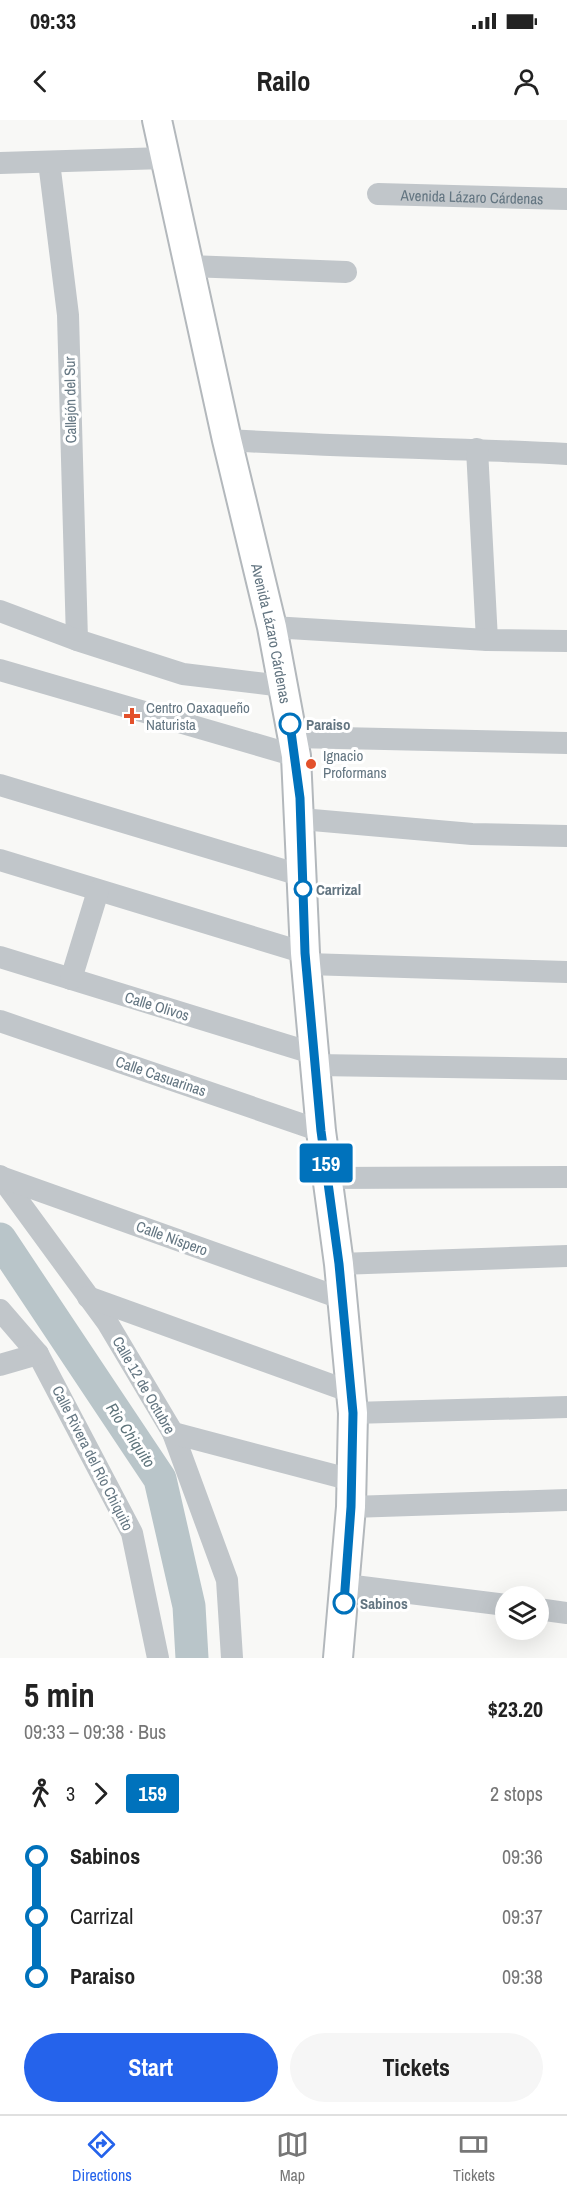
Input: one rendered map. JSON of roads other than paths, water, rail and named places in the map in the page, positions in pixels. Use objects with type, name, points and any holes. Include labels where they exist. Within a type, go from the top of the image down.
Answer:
[{"type":"main road","name":"Avenida Lázaro Cárdenas","points":[[157,120],[227,440],[272,627],[295,746],[301,819],[306,959],[321,1131],[343,1299],[352,1403],[352,1494],[341,1658]]},
{"type":"street","points":[[0,164],[165,158]]},
{"type":"street","name":"Callejón del Sur","points":[[49,162],[68,315],[77,640]]},
{"type":"street","name":"Avenida Lázaro Cárdenas","points":[[378,194],[567,199]]},
{"type":"street","points":[[189,266],[346,272]]},
{"type":"street","points":[[227,440],[348,448],[477,449],[567,454]]},
{"type":"street","points":[[477,449],[487,640]]},
{"type":"street","points":[[0,611],[77,640],[183,674],[283,686]]},
{"type":"street","points":[[272,627],[487,640],[567,641]]},
{"type":"street","points":[[0,670],[295,746],[567,743]]},
{"type":"street","points":[[0,785],[303,876]]},
{"type":"street","points":[[301,819],[472,834],[567,836]]},
{"type":"street","points":[[0,860],[306,959],[567,972]]},
{"type":"street","points":[[71,979],[98,891]]},
{"type":"street","name":"Calle Olivos","points":[[0,957],[315,1060],[567,1069]]},
{"type":"street","name":"Calle Casuarinas","points":[[0,1021],[321,1131]]},
{"type":"street","name":"Calle 12 de Octubre","points":[[1,1177],[107,1322],[173,1433],[227,1580],[232,1658]]},
{"type":"street","name":"Calle Níspero","points":[[1,1177],[343,1299]]},
{"type":"street","points":[[327,1178],[567,1177]]},
{"type":"street","points":[[339,1264],[567,1256]]},
{"type":"street","points":[[88,1297],[352,1403],[567,1407]]},
{"type":"street","name":"Calle Rivera del Río Chiquito","points":[[0,1310],[38,1353],[132,1533],[158,1658]]},
{"type":"street","points":[[0,1365],[38,1353]]},
{"type":"street","points":[[173,1433],[352,1494],[567,1500]]},
{"type":"street","points":[[346,1585],[495,1604]]},
{"type":"street","points":[[549,1611],[567,1613]]},
{"type":"waterway","name":"Rio Chiquito","points":[[0,1239],[160,1479],[189,1606],[192,1658]]},
{"type":"place","name":"Centro Oaxaqueño Naturista","points":[[132,716]]},
{"type":"place","name":"Paraiso","points":[[290,724]]},
{"type":"place","name":"Ignacio Proformans","points":[[311,764]]},
{"type":"place","name":"Carrizal","points":[[303,889]]},
{"type":"place","name":"Sabinos","points":[[344,1603]]}]
